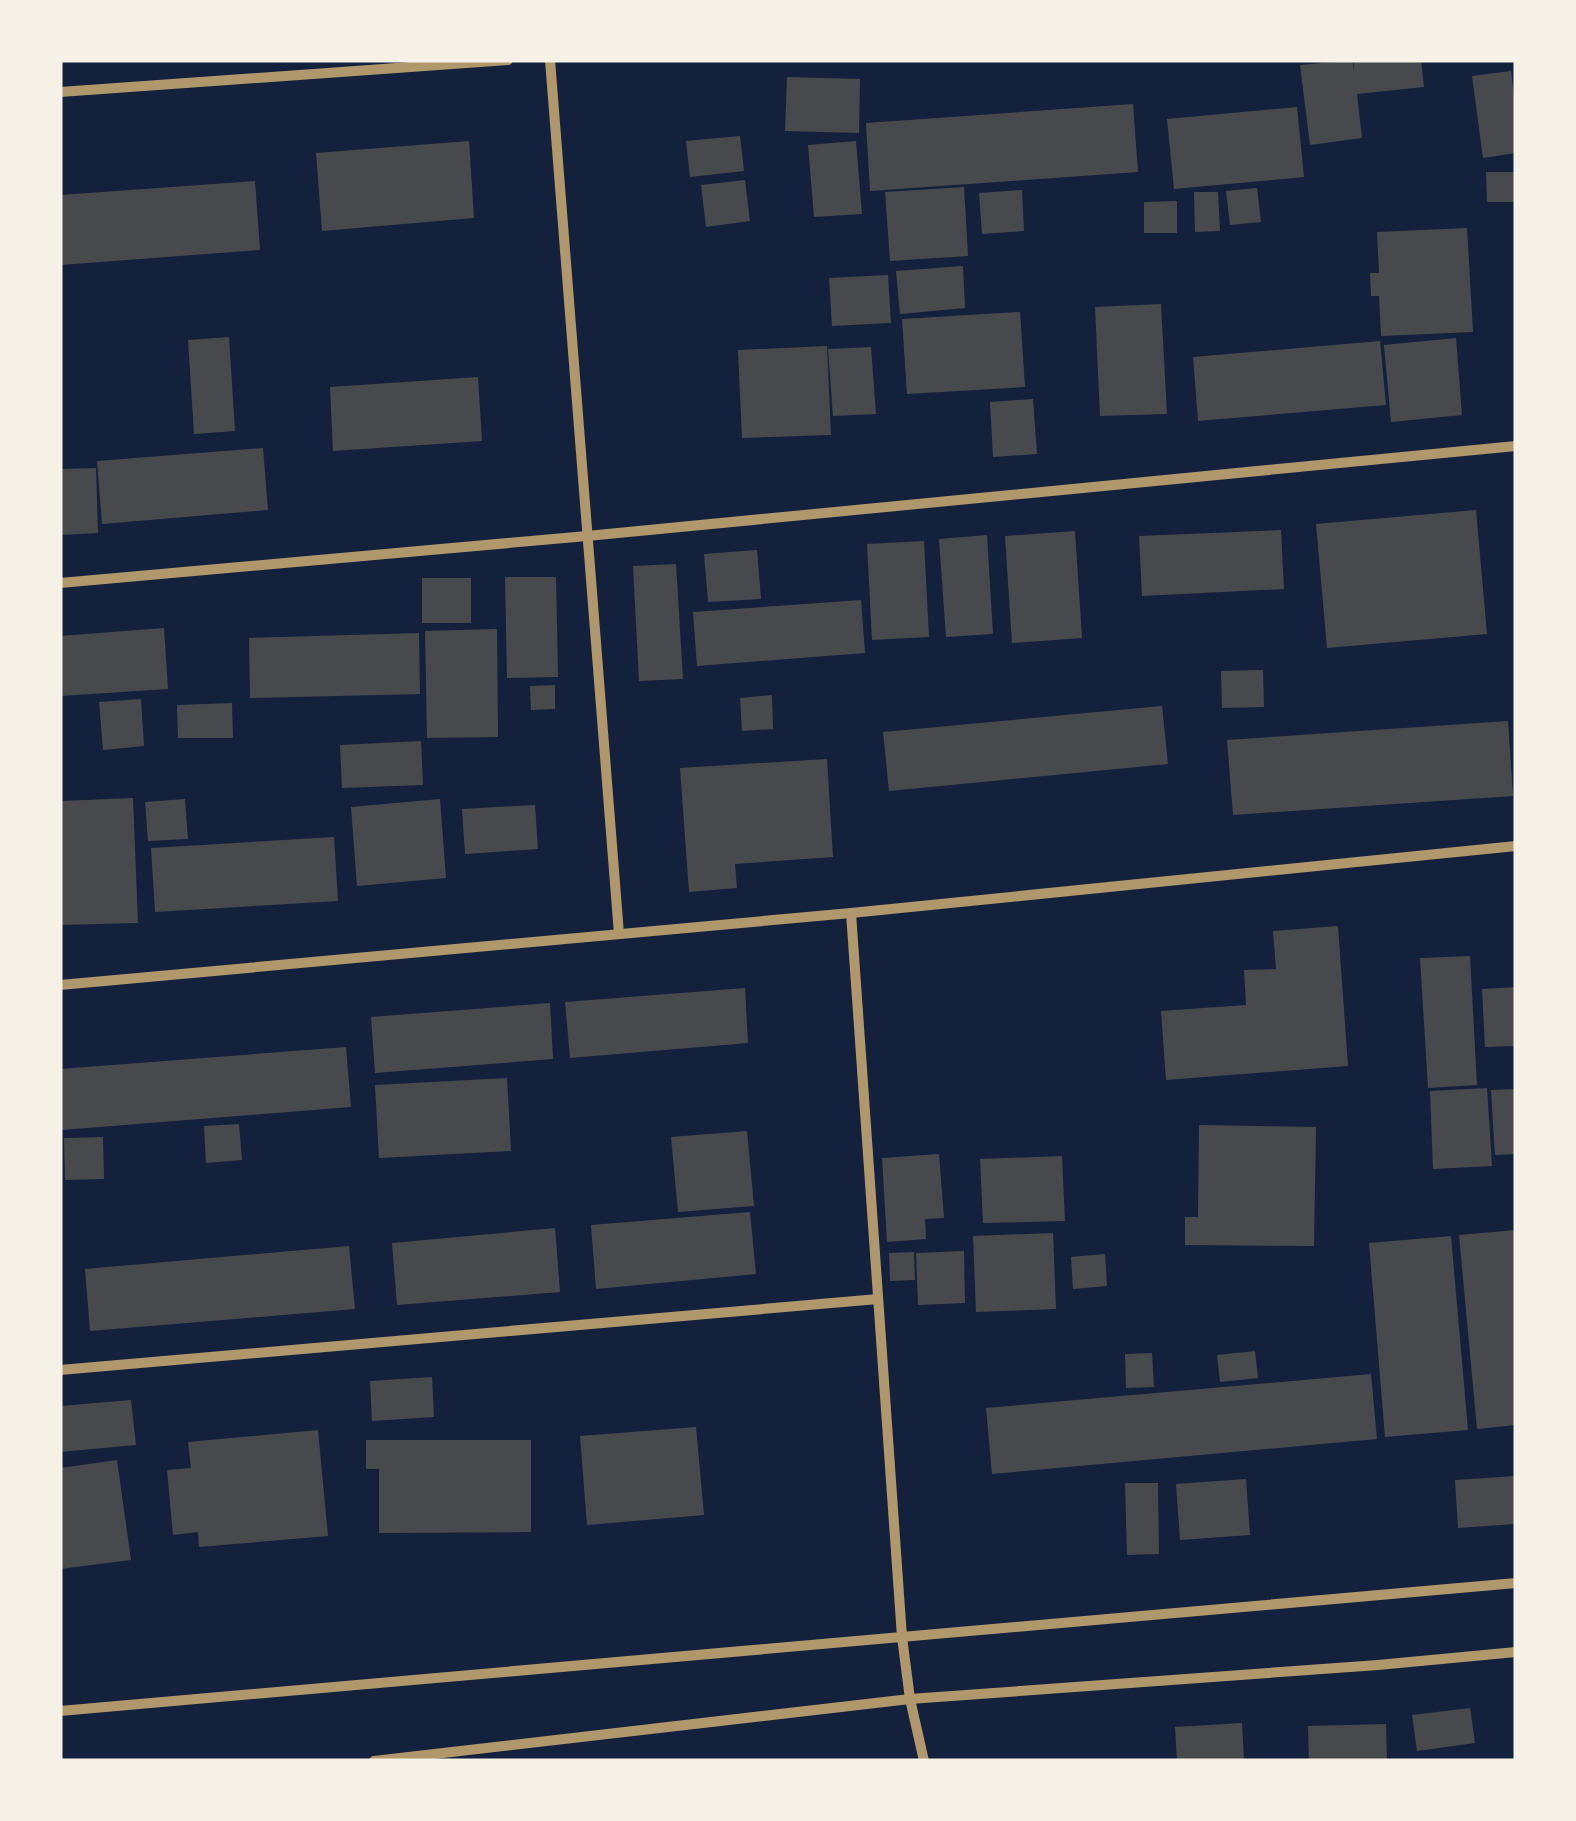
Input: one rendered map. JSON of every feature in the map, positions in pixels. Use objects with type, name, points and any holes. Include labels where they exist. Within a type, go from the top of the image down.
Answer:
[{"type":"street","points":[[60,92],[508,60]]},
{"type":"street","points":[[550,60],[619,934]]},
{"type":"street","points":[[60,583],[1516,446]]},
{"type":"street","points":[[60,985],[851,913],[1516,846]]},
{"type":"street","points":[[851,913],[902,1636],[910,1699],[924,1761]]},
{"type":"street","points":[[60,1370],[878,1299]]},
{"type":"street","points":[[60,1711],[1516,1583]]},
{"type":"street","points":[[374,1761],[910,1699],[1516,1652]]},
{"type":"building","points":[[1353,60],[1354,72],[1354,60],[1421,60],[1424,87],[1357,94],[1362,138],[1310,145],[1300,65]]},
{"type":"building","points":[[1511,71],[1516,153],[1483,158],[1472,76]]},
{"type":"building","points":[[787,77],[860,79],[859,133],[785,131]]},
{"type":"building","points":[[1133,104],[1138,172],[870,191],[866,123]]},
{"type":"building","points":[[1297,107],[1304,177],[1174,189],[1167,119]]},
{"type":"building","points":[[740,136],[744,171],[690,177],[686,141]]},
{"type":"building","points":[[469,141],[474,218],[322,231],[316,153]]},
{"type":"building","points":[[856,141],[862,214],[814,217],[808,145]]},
{"type":"building","points":[[1486,172],[1516,172],[1516,202],[1487,202]]},
{"type":"building","points":[[745,180],[750,221],[706,227],[701,185]]},
{"type":"building","points":[[255,181],[260,250],[60,265],[60,195]]},
{"type":"building","points":[[964,187],[968,256],[890,261],[885,192]]},
{"type":"building","points":[[1257,188],[1261,222],[1230,225],[1226,191]]},
{"type":"building","points":[[1022,190],[1024,231],[982,234],[979,193]]},
{"type":"building","points":[[1194,192],[1218,192],[1220,231],[1195,232]]},
{"type":"building","points":[[1177,201],[1177,233],[1144,233],[1144,202]]},
{"type":"building","points":[[1467,228],[1473,332],[1381,336],[1379,296],[1371,296],[1370,273],[1379,273],[1377,232]]},
{"type":"building","points":[[963,266],[965,308],[900,314],[896,271]]},
{"type":"building","points":[[888,275],[891,323],[832,326],[829,278]]},
{"type":"building","points":[[1161,304],[1167,414],[1100,416],[1095,307]]},
{"type":"building","points":[[1020,312],[1025,387],[907,394],[902,319]]},
{"type":"building","points":[[229,337],[235,431],[194,434],[188,340]]},
{"type":"building","points":[[1456,338],[1462,415],[1391,422],[1384,345]]},
{"type":"building","points":[[1380,341],[1386,405],[1198,421],[1193,357]]},
{"type":"building","points":[[827,346],[831,435],[742,438],[738,350]]},
{"type":"building","points":[[871,347],[876,414],[833,416],[828,349]]},
{"type":"building","points":[[478,377],[482,441],[333,451],[330,387]]},
{"type":"building","points":[[1033,399],[1037,454],[993,457],[990,402]]},
{"type":"building","points":[[263,448],[268,510],[102,524],[97,461]]},
{"type":"building","points":[[96,468],[98,533],[60,535],[60,469]]},
{"type":"building","points":[[1476,510],[1487,634],[1327,648],[1316,524]]},
{"type":"building","points":[[1281,530],[1284,589],[1142,596],[1139,536]]},
{"type":"building","points":[[1075,531],[1082,638],[1012,643],[1005,536]]},
{"type":"building","points":[[987,535],[993,634],[946,637],[939,539]]},
{"type":"building","points":[[924,541],[929,637],[872,640],[867,544]]},
{"type":"building","points":[[757,550],[761,599],[708,602],[704,554]]},
{"type":"building","points":[[676,564],[683,679],[639,681],[633,566]]},
{"type":"building","points":[[505,577],[556,577],[558,677],[507,678]]},
{"type":"building","points":[[422,578],[471,578],[471,623],[422,623]]},
{"type":"building","points":[[861,600],[865,653],[697,666],[693,612]]},
{"type":"building","points":[[164,628],[168,689],[60,696],[60,636]]},
{"type":"building","points":[[497,629],[498,737],[427,738],[425,631]]},
{"type":"building","points":[[419,633],[420,694],[250,698],[249,638]]},
{"type":"building","points":[[1263,670],[1264,707],[1222,708],[1221,671]]},
{"type":"building","points":[[555,685],[555,709],[531,710],[530,686]]},
{"type":"building","points":[[772,695],[773,729],[742,731],[740,698]]},
{"type":"building","points":[[141,699],[144,746],[103,750],[99,702]]},
{"type":"building","points":[[232,703],[233,738],[178,738],[177,705]]},
{"type":"building","points":[[1162,706],[1168,764],[889,791],[883,732]]},
{"type":"building","points":[[1508,721],[1513,796],[1233,815],[1227,740]]},
{"type":"building","points":[[421,741],[423,785],[342,788],[340,745]]},
{"type":"building","points":[[827,759],[833,857],[735,864],[737,888],[689,892],[680,768]]},
{"type":"building","points":[[133,798],[138,923],[60,925],[60,801]]},
{"type":"building","points":[[185,799],[188,839],[148,841],[145,802]]},
{"type":"building","points":[[440,799],[446,878],[357,886],[351,807]]},
{"type":"building","points":[[535,805],[538,849],[465,854],[462,809]]},
{"type":"building","points":[[334,837],[338,901],[155,912],[151,848]]},
{"type":"building","points":[[1338,926],[1348,1066],[1166,1080],[1161,1011],[1246,1005],[1244,970],[1276,969],[1273,931]]},
{"type":"building","points":[[1470,956],[1477,1085],[1428,1088],[1420,958]]},
{"type":"building","points":[[1516,987],[1516,1046],[1485,1047],[1482,989]]},
{"type":"building","points":[[745,988],[748,1043],[570,1058],[565,1002]]},
{"type":"building","points":[[550,1003],[553,1059],[375,1073],[371,1017]]},
{"type":"building","points":[[346,1047],[351,1107],[62,1130],[60,1069]]},
{"type":"building","points":[[507,1078],[511,1151],[379,1158],[375,1085]]},
{"type":"building","points":[[1487,1088],[1492,1166],[1433,1169],[1430,1091]]},
{"type":"building","points":[[1516,1089],[1516,1154],[1495,1155],[1491,1090]]},
{"type":"building","points":[[239,1124],[242,1160],[206,1163],[204,1126]]},
{"type":"building","points":[[1199,1125],[1316,1127],[1314,1246],[1185,1245],[1185,1217],[1198,1217]]},
{"type":"building","points":[[747,1131],[754,1206],[678,1212],[671,1137]]},
{"type":"building","points":[[103,1137],[104,1179],[65,1180],[64,1138]]},
{"type":"building","points":[[939,1154],[944,1218],[925,1219],[926,1239],[887,1242],[882,1158]]},
{"type":"building","points":[[1062,1156],[1065,1221],[983,1223],[980,1159]]},
{"type":"building","points":[[750,1212],[756,1274],[596,1289],[591,1225]]},
{"type":"building","points":[[555,1228],[560,1292],[397,1305],[392,1243]]},
{"type":"building","points":[[1516,1230],[1516,1425],[1477,1429],[1459,1235]]},
{"type":"building","points":[[1053,1233],[1056,1309],[976,1312],[973,1236]]},
{"type":"building","points":[[1451,1236],[1468,1430],[1385,1437],[1369,1243]]},
{"type":"building","points":[[349,1246],[355,1309],[90,1331],[85,1269]]},
{"type":"building","points":[[964,1251],[965,1303],[918,1305],[916,1253]]},
{"type":"building","points":[[914,1252],[915,1280],[890,1281],[889,1253]]},
{"type":"building","points":[[1105,1254],[1107,1286],[1073,1289],[1071,1257]]},
{"type":"building","points":[[1255,1351],[1258,1378],[1220,1382],[1217,1355]]},
{"type":"building","points":[[1152,1353],[1154,1387],[1126,1388],[1125,1354]]},
{"type":"building","points":[[1371,1374],[1377,1439],[992,1474],[986,1408]]},
{"type":"building","points":[[432,1377],[434,1417],[372,1421],[370,1381]]},
{"type":"building","points":[[131,1400],[136,1445],[60,1452],[60,1406]]},
{"type":"building","points":[[696,1427],[704,1515],[587,1525],[580,1436]]},
{"type":"building","points":[[318,1430],[328,1536],[199,1547],[198,1532],[173,1535],[167,1470],[191,1468],[188,1442]]},
{"type":"building","points":[[366,1440],[531,1440],[531,1532],[379,1533],[379,1469],[366,1469]]},
{"type":"building","points":[[117,1460],[131,1560],[60,1569],[60,1468]]},
{"type":"building","points":[[1516,1476],[1516,1524],[1458,1528],[1455,1480]]},
{"type":"building","points":[[1246,1479],[1250,1535],[1180,1540],[1176,1484]]},
{"type":"building","points":[[1125,1483],[1158,1483],[1159,1554],[1127,1555]]},
{"type":"building","points":[[1470,1708],[1475,1743],[1417,1751],[1412,1715]]},
{"type":"building","points":[[1242,1723],[1244,1761],[1177,1761],[1175,1727]]},
{"type":"building","points":[[1386,1724],[1387,1761],[1309,1761],[1308,1726]]}]
